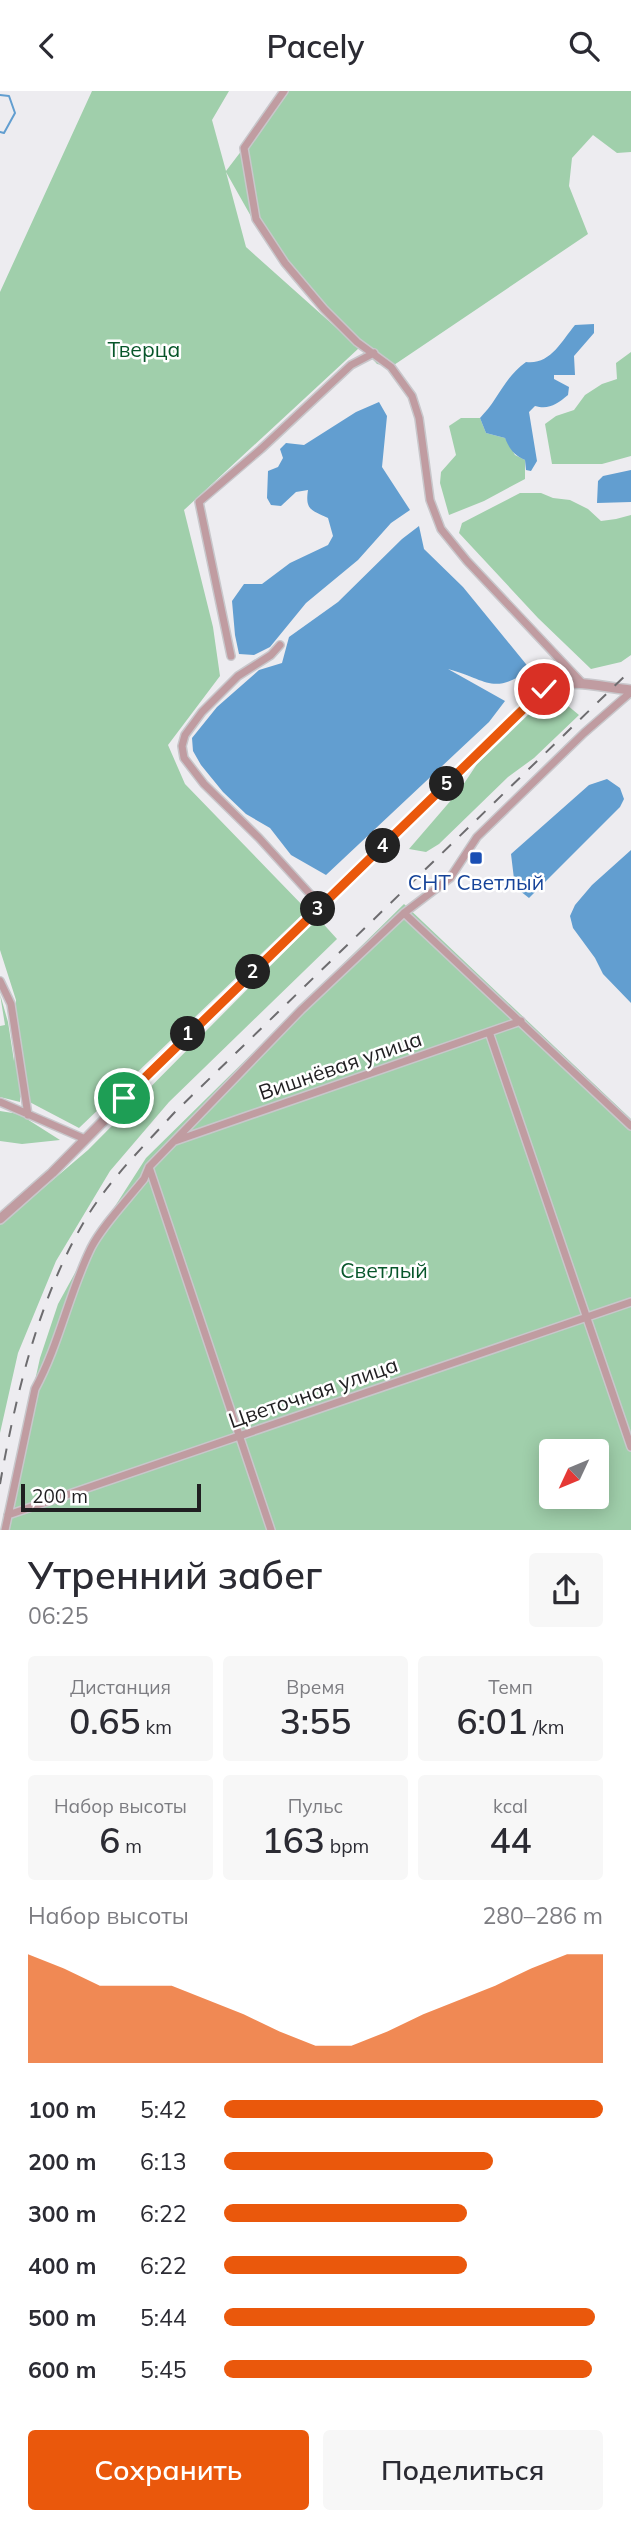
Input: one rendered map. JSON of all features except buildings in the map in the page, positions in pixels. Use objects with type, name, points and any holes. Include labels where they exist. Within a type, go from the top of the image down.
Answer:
[{"type":"street","points":[[284,91],[244,148],[256,219],[285,263],[316,300],[357,342],[391,367],[417,407],[430,500],[441,529],[467,561],[583,685]]},
{"type":"street","points":[[231,656],[199,503],[351,365],[374,353]]},
{"type":"street","points":[[280,645],[271,655],[238,676],[202,712],[185,735],[182,746],[184,758],[204,784],[259,838],[321,906]]},
{"type":"street","points":[[0,1219],[51,1173],[214,1009],[538,694],[553,685],[583,685],[631,691]]},
{"type":"street","points":[[5,1530],[34,1389],[42,1375],[92,1245],[144,1179],[149,1167],[301,1010],[404,913],[450,878],[477,837],[631,691]]},
{"type":"street","points":[[404,913],[631,1126]]},
{"type":"street","points":[[0,981],[11,1004],[28,1115]]},
{"type":"street","name":"Вишнёвая улица","points":[[170,1143],[521,1021]]},
{"type":"street","points":[[489,1031],[631,1447]]},
{"type":"street","points":[[0,1103],[85,1139]]},
{"type":"street","points":[[149,1167],[271,1530]]},
{"type":"street","name":"Цветочная улица","points":[[8,1515],[631,1302]]},
{"type":"green space","name":"Тверца","points":[[92,91],[229,91],[212,120],[226,171],[287,91],[631,91],[631,152],[617,153],[593,135],[572,158],[569,186],[588,234],[391,367],[377,364],[262,236],[226,172],[246,247],[359,348],[184,510],[213,627],[220,676],[168,745],[185,784],[307,910],[79,1128],[20,1097],[20,1102],[0,1097],[0,1026],[5,1025],[0,994],[8,1022],[14,1061],[16,1000],[0,950],[0,292]]},
{"type":"green space","points":[[631,352],[631,456],[602,464],[552,464],[545,424],[556,416],[574,410],[585,395],[602,384],[617,379],[616,363]]},
{"type":"green space","points":[[461,418],[480,418],[486,433],[505,438],[515,455],[525,460],[525,479],[484,501],[449,515],[440,483],[441,472],[456,455],[449,426]]},
{"type":"green space","points":[[520,493],[541,493],[570,500],[588,509],[601,521],[631,515],[631,655],[621,662],[591,669],[538,618],[459,533],[462,523]]},
{"type":"green space","points":[[552,702],[567,705],[579,715],[534,758],[508,777],[439,844],[426,852],[409,849],[459,791],[477,764],[532,711]]},
{"type":"green space","name":"Светлый","points":[[404,904],[631,1119],[631,1530],[2,1530],[40,1358],[58,1304],[92,1242],[146,1158]]},
{"type":"green space","points":[[318,918],[337,939],[169,1102],[110,1171],[56,1261],[18,1353],[0,1433],[0,1225],[88,1150]]},
{"type":"green space","points":[[0,1111],[19,1114],[60,1140],[22,1144],[0,1141]]},
{"type":"water","points":[[594,324],[594,333],[574,356],[575,375],[554,375],[554,379],[569,387],[568,395],[553,405],[535,406],[529,412],[537,461],[531,471],[526,470],[525,460],[513,452],[505,438],[486,433],[480,418],[521,366],[548,356],[575,325]]},
{"type":"water","points":[[379,402],[387,416],[382,467],[410,510],[391,523],[358,560],[306,603],[270,647],[254,655],[239,654],[232,601],[244,584],[262,584],[290,563],[328,545],[333,536],[328,518],[310,509],[307,502],[308,490],[296,492],[281,506],[271,505],[267,498],[268,471],[278,467],[283,458],[280,449],[286,443],[304,445],[356,412]]},
{"type":"water","points":[[631,470],[631,502],[597,503],[598,481],[603,476]]},
{"type":"water","points":[[419,526],[424,549],[463,587],[530,669],[498,684],[448,669],[505,701],[489,722],[326,875],[291,855],[270,828],[246,814],[223,792],[201,765],[193,751],[192,738],[217,707],[259,670],[282,663],[289,637],[338,602],[402,539]]},
{"type":"water","points":[[607,779],[620,788],[624,799],[620,807],[529,898],[515,887],[511,854],[589,785]]},
{"type":"water","points":[[631,850],[631,1003],[603,974],[573,928],[570,916],[575,905],[592,885]]},
{"type":"waterway","points":[[0,95],[9,96],[15,113],[4,133],[0,132]]},
{"type":"railway","points":[[0,1484],[13,1416],[42,1315],[69,1251],[85,1220],[105,1191],[174,1113],[631,670]]},
{"type":"place","name":"СНТ Светлый","points":[[476,858]]},
{"type":"route","points":[[124,1098],[544,689]]}]
